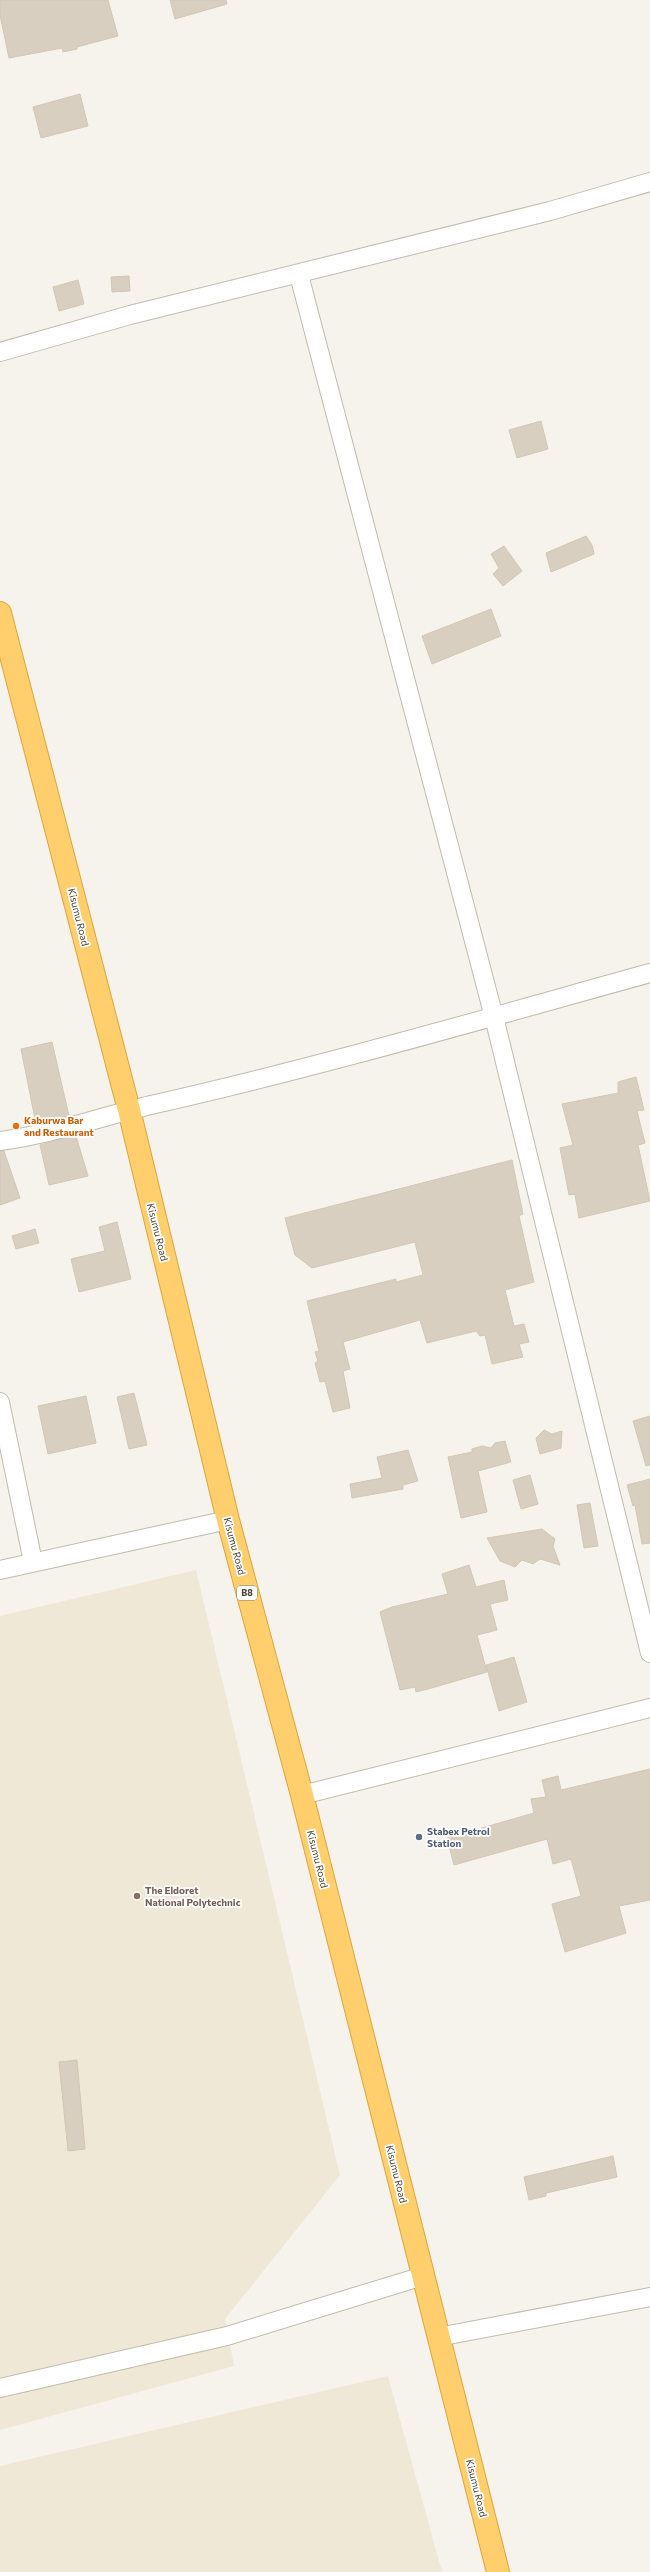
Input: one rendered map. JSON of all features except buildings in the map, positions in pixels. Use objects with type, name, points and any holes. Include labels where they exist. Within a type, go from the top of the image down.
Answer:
[{"type":"highway","name":"Kisumu Road","points":[[0,612],[129,1110],[228,1520],[302,1795],[496,2572]]},
{"type":"street","points":[[0,352],[130,315],[299,275],[550,211],[650,182]]},
{"type":"street","points":[[299,275],[494,1017],[650,1653]]},
{"type":"street","points":[[0,1141],[101,1120],[129,1110],[234,1086],[494,1017],[650,973]]},
{"type":"street","points":[[0,1402],[33,1562]]},
{"type":"street","points":[[0,1570],[228,1520]]},
{"type":"street","points":[[302,1795],[650,1708]]},
{"type":"street","points":[[0,2388],[227,2336],[423,2276]]},
{"type":"street","points":[[438,2337],[650,2297]]},
{"type":"shaded area","name":"The Eldoret National Polytechnic","points":[[196,1570],[340,2175],[225,2319],[234,2366],[0,2430],[0,1616]]},
{"type":"shaded area","points":[[388,2376],[442,2572],[0,2572],[0,2466]]},
{"type":"place","name":"Kaburwa Bar and Restaurant","points":[[16,1126]]},
{"type":"place","name":"Stabex Petrol Station","points":[[419,1837]]},
{"type":"place","name":"The Eldoret National Polytechnic","points":[[137,1896]]}]
